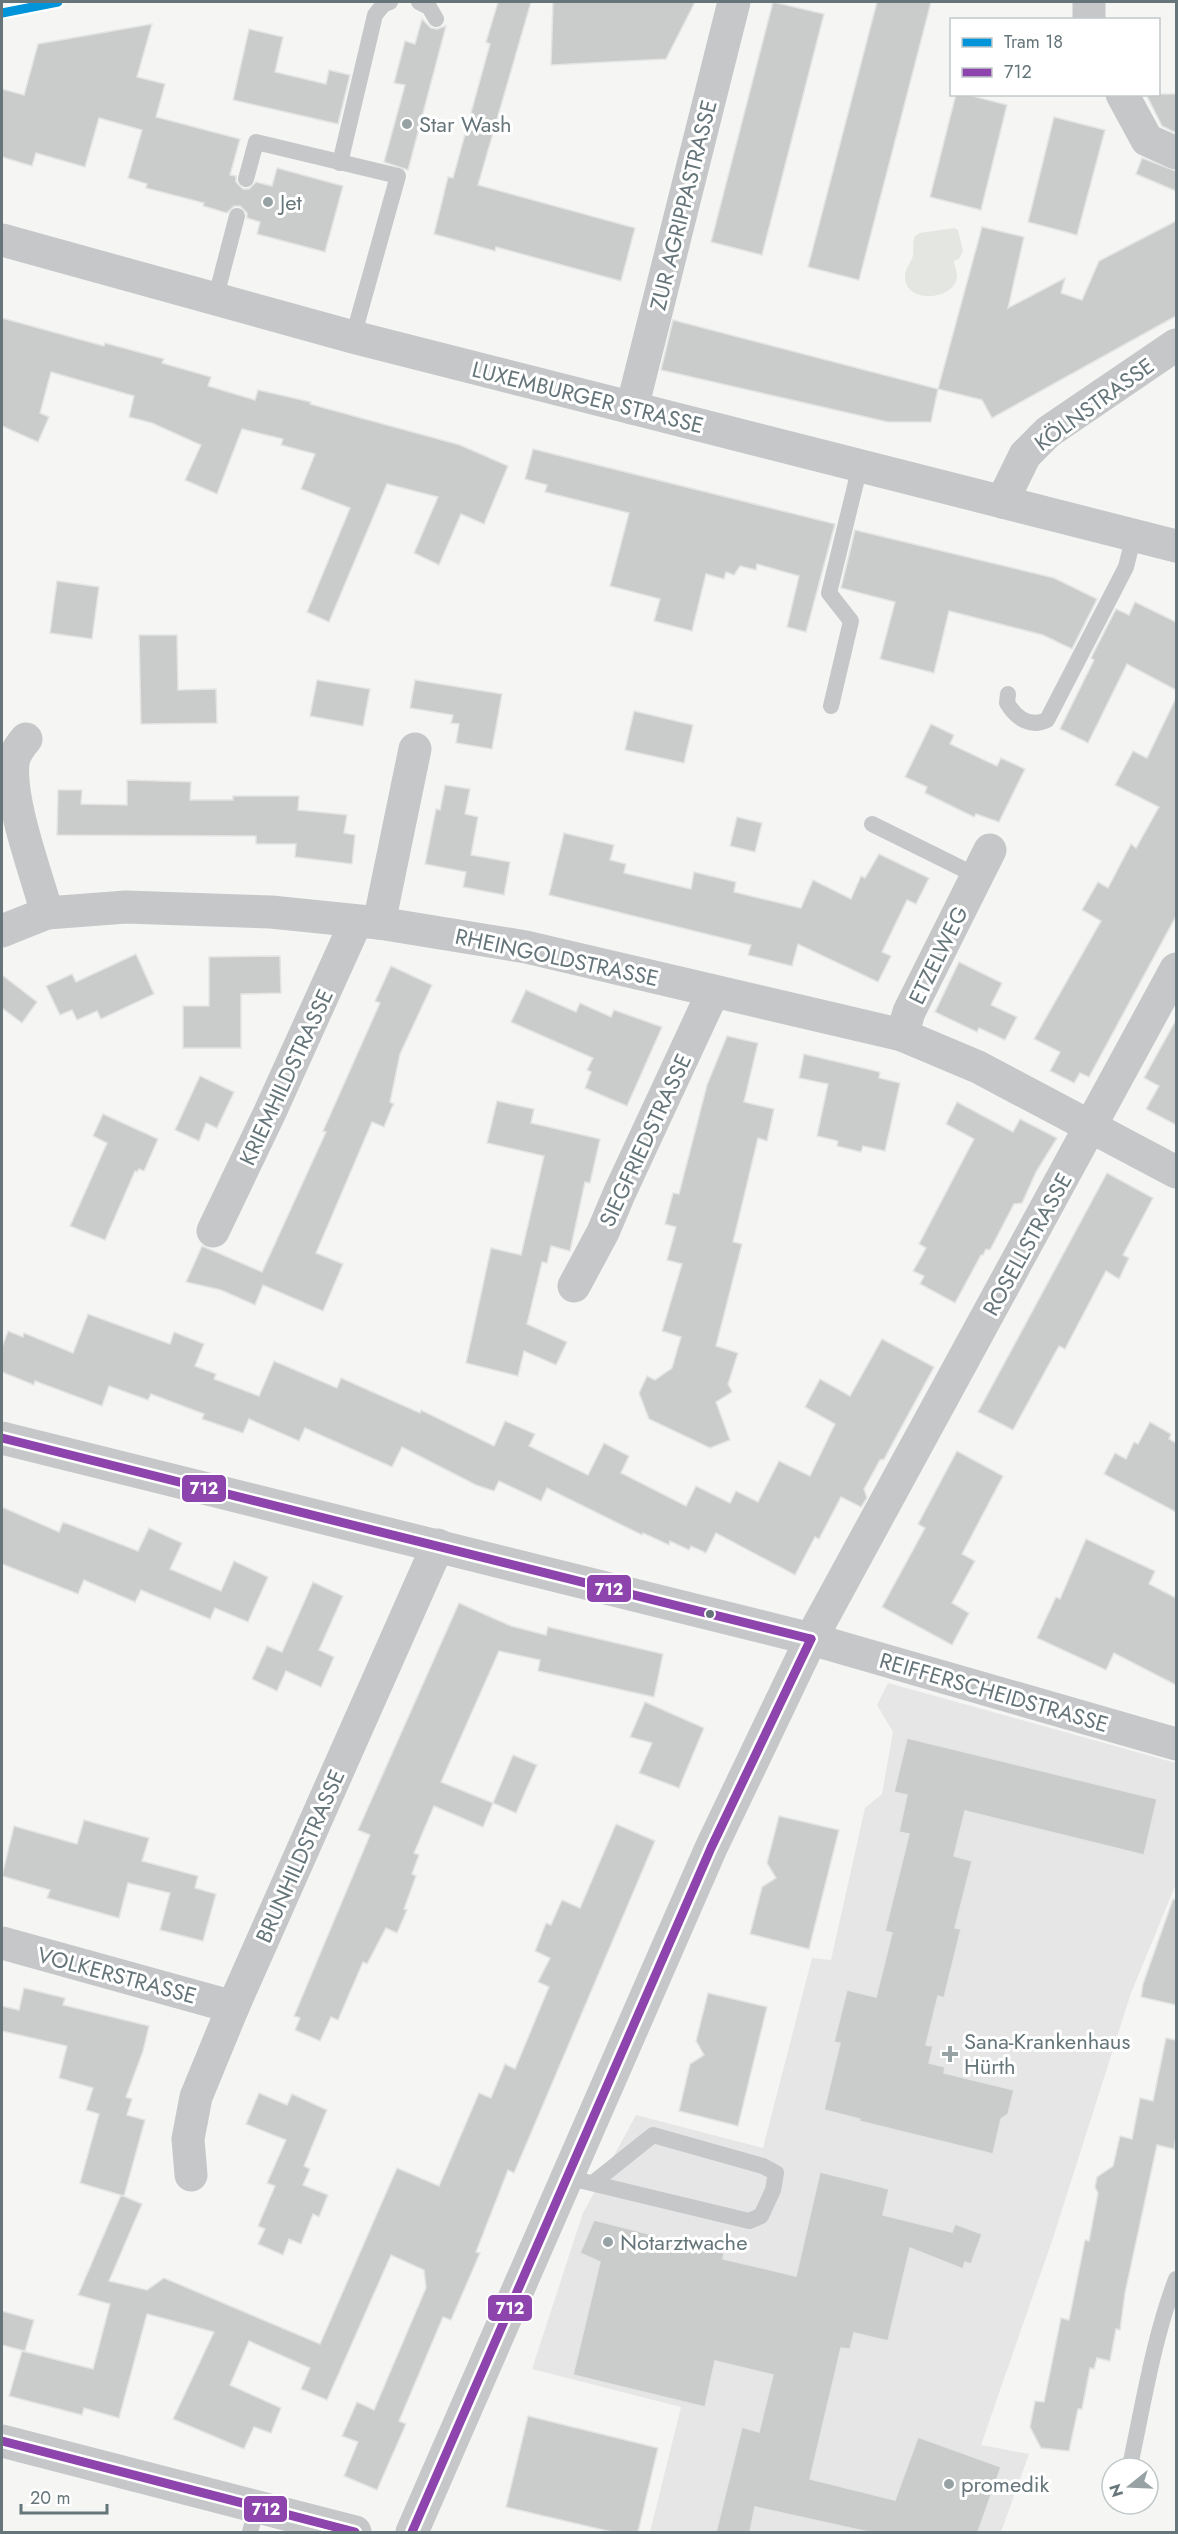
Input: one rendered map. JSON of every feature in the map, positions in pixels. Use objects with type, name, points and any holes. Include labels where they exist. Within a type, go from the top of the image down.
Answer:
[{"type":"street","name":"ZUR AGRIPPASTRASSE","points":[[632,408],[734,2]]},
{"type":"street","points":[[1089,2],[1089,18]]},
{"type":"street","points":[[1123,96],[1147,140],[1176,153]]},
{"type":"street","name":"LUXEMBURGER STRASSE","points":[[2,240],[353,337],[1176,546]]},
{"type":"street","name":"KÖLNSTRASSE","points":[[1002,502],[1026,455],[1048,432],[1176,345]]},
{"type":"street","points":[[26,739],[19,746],[13,762],[15,797],[47,913]]},
{"type":"street","name":"KRIEMHILDSTRASSE","points":[[213,1231],[285,1080],[368,923],[415,749]]},
{"type":"street","name":"ETZELWEG","points":[[902,1035],[909,1012],[983,863]]},
{"type":"street","name":"RHEINGOLDSTRASSE","points":[[2,931],[47,913],[126,906],[271,912],[368,923],[526,947],[902,1035],[978,1067],[1092,1125],[1176,1172]]},
{"type":"street","name":"ROSELLSTRASSE","points":[[412,2532],[579,2180],[711,1848],[811,1640],[1176,969]]},
{"type":"street","name":"SIEGFRIEDSTRASSE","points":[[574,1286],[603,1232],[618,1194],[713,992]]},
{"type":"street","name":"REIFFERSCHEIDSTRASSE","points":[[2,1437],[811,1640],[1176,1744]]},
{"type":"street","name":"BRUNHILDSTRASSE","points":[[191,2175],[188,2139],[196,2097],[233,2007],[438,1545]]},
{"type":"street","name":"VOLKERSTRASSE","points":[[2,1943],[233,2007]]},
{"type":"street","points":[[2,2441],[253,2520],[355,2532]]},
{"type":"lane","points":[[340,163],[375,15],[383,5],[390,2]]},
{"type":"lane","points":[[419,2],[429,7],[436,19]]},
{"type":"lane","points":[[246,179],[256,142],[398,176],[353,337]]},
{"type":"lane","points":[[215,300],[237,216]]},
{"type":"lane","points":[[831,706],[851,621],[829,593],[860,466]]},
{"type":"lane","points":[[1008,694],[1006,703],[1013,712],[1030,724],[1040,724],[1047,720],[1126,567],[1134,536]]},
{"type":"lane","name":"ETZELWEG","points":[[872,824],[983,863]]},
{"type":"lane","points":[[652,2135],[763,2166],[776,2173],[773,2190],[761,2216],[749,2221],[579,2180],[652,2135]]},
{"type":"lane","points":[[1132,2456],[1155,2346],[1176,2279]]},
{"type":"shaded area","points":[[954,228],[958,230],[963,251],[959,259],[954,261],[957,275],[955,284],[949,290],[931,296],[913,292],[907,285],[905,276],[912,258],[915,236],[920,233]]},
{"type":"shaded area","name":"Sana-Krankenhaus Hürth","points":[[888,1683],[1176,1763],[1176,1884],[1131,1993],[1054,2235],[981,2445],[1029,2454],[1001,2532],[650,2532],[681,2407],[532,2369],[583,2213],[636,2115],[763,2148],[812,1958],[831,1960],[865,1808],[882,1794],[893,1732],[877,1705]]},
{"type":"building","points":[[498,2],[531,2],[478,185],[635,228],[621,281],[496,247],[495,251],[434,234],[448,177],[453,178],[490,44],[486,42]]},
{"type":"building","points":[[553,2],[695,2],[666,59],[551,65]]},
{"type":"building","points":[[773,2],[824,14],[762,255],[711,242]]},
{"type":"building","points":[[877,2],[931,2],[859,280],[808,267]]},
{"type":"building","name":"Star Wash","points":[[422,19],[431,28],[446,26],[408,170],[384,162],[405,85],[394,83],[405,41],[415,44]]},
{"type":"building","points":[[152,24],[137,77],[165,84],[156,117],[240,139],[230,175],[236,176],[236,182],[243,189],[249,189],[256,182],[272,186],[277,168],[343,186],[325,252],[257,234],[260,222],[247,218],[247,213],[240,206],[234,206],[227,213],[203,206],[204,203],[146,188],[147,184],[128,178],[142,130],[99,118],[85,167],[36,153],[32,166],[2,157],[2,89],[24,95],[38,44]]},
{"type":"building","points":[[249,29],[283,37],[275,72],[326,84],[329,70],[350,75],[338,124],[233,100]]},
{"type":"building","points":[[1176,94],[1176,133],[1162,126],[1147,96]]},
{"type":"building","points":[[955,96],[973,96],[1007,105],[981,210],[930,197]]},
{"type":"building","points":[[1054,117],[1105,130],[1077,235],[1028,222]]},
{"type":"building","points":[[1142,158],[1176,171],[1176,191],[1136,174]]},
{"type":"building","points":[[1176,221],[1176,316],[992,418],[982,400],[938,389],[982,227],[1024,237],[1008,308],[1065,278],[1061,293],[1082,300],[1099,261]]},
{"type":"building","points":[[2,318],[104,346],[105,343],[164,359],[162,363],[211,377],[208,386],[255,400],[258,390],[311,402],[310,404],[460,445],[508,466],[484,524],[461,514],[439,565],[414,553],[438,497],[387,484],[329,622],[307,612],[350,508],[301,489],[315,454],[281,445],[283,439],[242,429],[217,494],[185,480],[201,445],[152,423],[129,417],[134,396],[51,372],[40,413],[49,417],[38,442],[2,426]]},
{"type":"building","points":[[673,320],[938,389],[931,422],[888,422],[661,370]]},
{"type":"building","points":[[533,449],[835,524],[806,632],[787,627],[799,576],[757,564],[756,570],[740,566],[734,575],[726,572],[724,579],[706,574],[692,631],[654,621],[660,599],[610,586],[629,513],[545,492],[547,485],[525,479]]},
{"type":"building","points":[[855,530],[1054,578],[1097,599],[1072,649],[1043,635],[949,611],[934,673],[880,659],[895,602],[841,588]]},
{"type":"building","points":[[57,581],[99,587],[92,639],[50,633]]},
{"type":"building","points":[[1135,602],[1176,622],[1176,690],[1127,664],[1088,743],[1060,729],[1094,660],[1091,658],[1116,609],[1129,615]]},
{"type":"building","points":[[139,635],[177,635],[178,690],[216,689],[217,723],[141,724]]},
{"type":"building","points":[[317,680],[370,689],[363,726],[310,716]]},
{"type":"building","points":[[415,680],[502,694],[492,749],[456,743],[459,724],[451,723],[453,715],[410,708]]},
{"type":"building","points":[[1176,698],[1176,916],[1089,1077],[1080,1073],[1074,1083],[1050,1071],[1060,1052],[1034,1039],[1101,921],[1082,910],[1098,882],[1108,888],[1131,844],[1136,848],[1159,807],[1115,785],[1133,751],[1147,758]]},
{"type":"building","points":[[634,711],[693,725],[684,763],[625,750]]},
{"type":"building","points":[[931,724],[954,735],[950,744],[997,766],[1001,758],[1025,769],[999,822],[976,814],[974,817],[925,793],[927,787],[905,777]]},
{"type":"building","points":[[127,780],[191,782],[190,800],[233,800],[233,796],[299,796],[298,810],[347,815],[344,833],[355,835],[352,864],[295,857],[296,844],[256,844],[256,836],[57,835],[58,790],[82,790],[81,804],[127,805]]},
{"type":"building","points":[[445,785],[470,789],[465,814],[478,817],[471,855],[510,862],[504,895],[463,887],[466,872],[425,864],[436,809],[440,810]]},
{"type":"building","points":[[737,817],[762,823],[755,852],[730,846]]},
{"type":"building","points":[[564,833],[614,845],[610,860],[626,864],[624,873],[691,889],[694,872],[736,882],[734,892],[801,908],[813,880],[851,899],[861,876],[865,878],[879,854],[929,878],[916,904],[907,900],[882,952],[891,956],[878,982],[798,944],[792,966],[748,955],[751,945],[549,895]]},
{"type":"building","points":[[136,954],[154,994],[101,1019],[97,1011],[77,1020],[72,1010],[60,1015],[46,986],[72,974],[76,982]]},
{"type":"building","points":[[280,956],[281,993],[241,994],[241,1048],[183,1048],[183,1006],[209,1006],[209,957]]},
{"type":"building","points":[[959,962],[1002,983],[991,1005],[1017,1017],[1005,1040],[979,1028],[977,1032],[935,1012]]},
{"type":"building","points":[[391,966],[432,985],[400,1054],[390,1102],[394,1104],[384,1127],[372,1122],[316,1253],[343,1264],[323,1311],[263,1285],[255,1305],[221,1290],[186,1282],[202,1246],[262,1272],[326,1132],[323,1131],[380,1003],[375,1001]]},
{"type":"building","points":[[2,975],[37,1002],[22,1023],[2,1008]]},
{"type":"building","points":[[526,990],[576,1012],[580,1003],[611,1017],[614,1010],[662,1027],[627,1106],[585,1088],[591,1072],[587,1070],[593,1058],[511,1022]]},
{"type":"building","points":[[1176,1020],[1176,1125],[1146,1109],[1159,1086],[1144,1078]]},
{"type":"building","points":[[727,1036],[758,1043],[744,1102],[774,1109],[767,1141],[758,1138],[733,1242],[742,1244],[716,1346],[738,1353],[728,1384],[732,1392],[716,1402],[730,1440],[710,1448],[649,1419],[639,1393],[647,1376],[655,1380],[672,1368],[681,1337],[662,1331],[682,1264],[667,1260],[676,1227],[665,1224],[673,1193],[679,1194],[707,1085]]},
{"type":"building","points":[[804,1054],[880,1072],[879,1078],[900,1083],[885,1151],[863,1146],[861,1152],[837,1146],[838,1141],[817,1136],[828,1084],[799,1078]]},
{"type":"building","points":[[200,1076],[234,1092],[217,1128],[206,1123],[199,1141],[175,1130]]},
{"type":"building","points":[[497,1101],[534,1109],[531,1123],[600,1139],[590,1183],[585,1182],[570,1251],[551,1246],[547,1263],[542,1262],[527,1324],[567,1342],[556,1365],[524,1351],[518,1376],[466,1363],[491,1248],[521,1255],[544,1156],[487,1143]]},
{"type":"building","points":[[957,1102],[1013,1132],[1020,1119],[1057,1138],[1036,1172],[1022,1203],[1014,1204],[990,1250],[986,1249],[981,1255],[955,1303],[920,1284],[924,1276],[913,1271],[926,1248],[919,1244],[974,1139],[946,1124]]},
{"type":"building","points":[[103,1114],[158,1139],[144,1171],[139,1169],[135,1171],[105,1240],[70,1226],[107,1143],[93,1136]]},
{"type":"building","points":[[1107,1173],[1153,1198],[1123,1255],[1129,1258],[1119,1279],[1106,1271],[1065,1349],[1059,1346],[1013,1430],[978,1412]]},
{"type":"building","points":[[88,1314],[170,1344],[174,1332],[204,1344],[195,1366],[216,1374],[214,1379],[259,1396],[274,1361],[337,1388],[341,1378],[420,1413],[421,1410],[494,1446],[505,1421],[535,1434],[529,1446],[588,1475],[604,1443],[629,1456],[621,1473],[686,1506],[696,1486],[730,1503],[736,1491],[758,1502],[779,1461],[810,1476],[835,1424],[805,1407],[820,1379],[850,1396],[882,1339],[934,1367],[884,1459],[880,1460],[864,1489],[867,1498],[861,1507],[841,1497],[819,1539],[815,1537],[795,1575],[716,1533],[706,1553],[691,1546],[689,1550],[670,1541],[669,1545],[643,1533],[642,1535],[547,1488],[541,1501],[499,1481],[494,1491],[476,1485],[402,1447],[392,1467],[305,1428],[299,1441],[249,1419],[243,1433],[202,1419],[204,1414],[151,1394],[148,1400],[109,1386],[102,1406],[35,1381],[34,1385],[2,1372],[2,1347],[8,1331],[23,1337],[24,1333],[73,1353]]},
{"type":"building","points":[[1150,1422],[1171,1434],[1169,1439],[1176,1443],[1176,1512],[1104,1474],[1115,1453],[1126,1459],[1134,1442],[1138,1444]]},
{"type":"building","points":[[957,1451],[1003,1476],[962,1554],[975,1561],[952,1603],[969,1613],[952,1645],[882,1607],[925,1528],[918,1524]]},
{"type":"building","points":[[2,1507],[59,1532],[63,1522],[138,1551],[149,1528],[182,1543],[170,1569],[221,1591],[234,1561],[268,1577],[248,1622],[215,1608],[210,1619],[141,1590],[135,1602],[84,1580],[78,1594],[2,1564]]},
{"type":"building","points":[[1086,1539],[1155,1571],[1149,1584],[1176,1598],[1176,1685],[1114,1653],[1106,1670],[1037,1638],[1056,1597],[1060,1599]]},
{"type":"building","points":[[313,1582],[343,1596],[319,1650],[334,1657],[321,1687],[286,1671],[277,1691],[252,1679],[267,1646],[282,1652]]},
{"type":"building","points":[[459,1603],[511,1626],[546,1635],[548,1627],[663,1654],[654,1697],[538,1671],[540,1660],[499,1651],[441,1782],[493,1803],[483,1827],[434,1806],[414,1853],[419,1855],[412,1874],[416,1876],[404,1909],[407,1910],[397,1933],[386,1928],[367,1964],[363,1962],[338,2020],[331,2017],[320,2041],[295,2030],[300,2018],[294,2016],[370,1835],[358,1830]]},
{"type":"building","points":[[645,1702],[704,1728],[679,1788],[639,1773],[652,1743],[630,1737]]},
{"type":"building","points":[[907,1738],[1157,1799],[1144,1855],[965,1811],[954,1856],[972,1861],[955,1928],[961,1929],[944,1998],[938,1996],[926,2045],[933,2046],[929,2063],[945,2067],[944,2073],[1014,2090],[1008,2114],[1001,2119],[993,2154],[859,2121],[860,2119],[824,2110],[840,2043],[834,2042],[847,1990],[876,1997],[892,1933],[885,1931],[909,1834],[899,1832],[907,1795],[894,1792]]},
{"type":"building","points":[[513,1755],[537,1765],[516,1813],[493,1803]]},
{"type":"building","points":[[779,1816],[839,1830],[809,1949],[750,1934],[762,1887],[776,1878],[767,1863]]},
{"type":"building","points":[[84,1820],[149,1838],[142,1861],[198,1876],[195,1888],[216,1894],[203,1941],[160,1930],[170,1893],[128,1883],[119,1918],[47,1898],[50,1890],[2,1876],[14,1826],[77,1844]]},
{"type":"building","points":[[616,1824],[655,1841],[514,2173],[508,2170],[476,2252],[480,2253],[451,2320],[443,2317],[399,2421],[406,2424],[377,2490],[344,2476],[358,2442],[342,2436],[357,2402],[374,2410],[426,2288],[424,2270],[391,2255],[327,2400],[301,2389],[310,2368],[249,2341],[230,2385],[281,2408],[271,2433],[254,2427],[244,2449],[173,2419],[214,2332],[147,2314],[119,2418],[84,2408],[82,2415],[9,2396],[22,2351],[93,2369],[110,2304],[78,2295],[121,2195],[142,2204],[109,2281],[147,2290],[164,2278],[320,2344],[397,2168],[439,2186],[479,2093],[491,2098],[505,2064],[515,2069],[549,1987],[538,1982],[550,1958],[535,1951],[546,1923],[551,1925],[562,1900],[580,1908]]},
{"type":"building","points":[[1173,1899],[1176,1900],[1176,2005],[1141,1997],[1143,1984]]},
{"type":"building","points":[[24,1988],[65,1998],[63,2005],[149,2026],[143,2051],[126,2097],[132,2099],[127,2115],[145,2120],[124,2196],[80,2183],[99,2114],[86,2110],[93,2088],[59,2078],[67,2046],[2,2031],[2,2006],[19,2010]]},
{"type":"building","points":[[708,1993],[767,2007],[738,2126],[679,2111],[690,2064],[704,2055],[696,2041]]},
{"type":"building","points":[[1166,2038],[1176,2040],[1174,2149],[1157,2145],[1125,2293],[1120,2330],[1116,2329],[1110,2361],[1097,2358],[1094,2369],[1090,2368],[1082,2409],[1078,2409],[1069,2451],[1041,2448],[1030,2427],[1035,2401],[1044,2402],[1061,2318],[1069,2320],[1085,2240],[1089,2241],[1098,2193],[1095,2187],[1097,2177],[1113,2166],[1120,2136],[1132,2139],[1140,2098],[1153,2101]]},
{"type":"building","points":[[259,2093],[287,2105],[292,2094],[327,2110],[304,2166],[310,2169],[303,2185],[328,2195],[319,2217],[313,2214],[301,2244],[289,2239],[283,2255],[258,2244],[265,2229],[258,2226],[275,2186],[267,2183],[286,2140],[246,2124]]},
{"type":"building","points":[[820,2172],[889,2189],[883,2215],[952,2232],[955,2224],[982,2234],[971,2264],[965,2262],[963,2269],[910,2248],[888,2341],[854,2333],[850,2349],[841,2348],[810,2479],[895,2500],[918,2437],[1001,2467],[978,2532],[868,2532],[755,2507],[750,2532],[716,2532],[742,2427],[759,2432],[773,2375],[715,2361],[705,2407],[573,2375],[600,2262],[580,2253],[594,2220],[724,2253],[723,2259],[796,2276]]},
{"type":"building","points":[[2,2311],[34,2320],[25,2351],[2,2345]]},
{"type":"building","points":[[528,2416],[658,2448],[638,2532],[612,2532],[506,2507]]},
{"type":"tram line","name":"18","points":[[2,13],[58,2]]},
{"type":"transit line","name":"712","points":[[2,1438],[811,1639]]},
{"type":"transit line","name":"712","points":[[412,2532],[711,1848],[811,1639]]},
{"type":"transit line","name":"712","points":[[2,2441],[355,2532]]},
{"type":"place","name":"Star Wash","points":[[407,124]]},
{"type":"place","name":"Jet","points":[[268,202]]},
{"type":"place","name":"Sana-Krankenhaus Hürth","points":[[950,2054]]},
{"type":"place","name":"Notarztwache","points":[[608,2242]]},
{"type":"place","name":"promedik","points":[[949,2484]]}]
